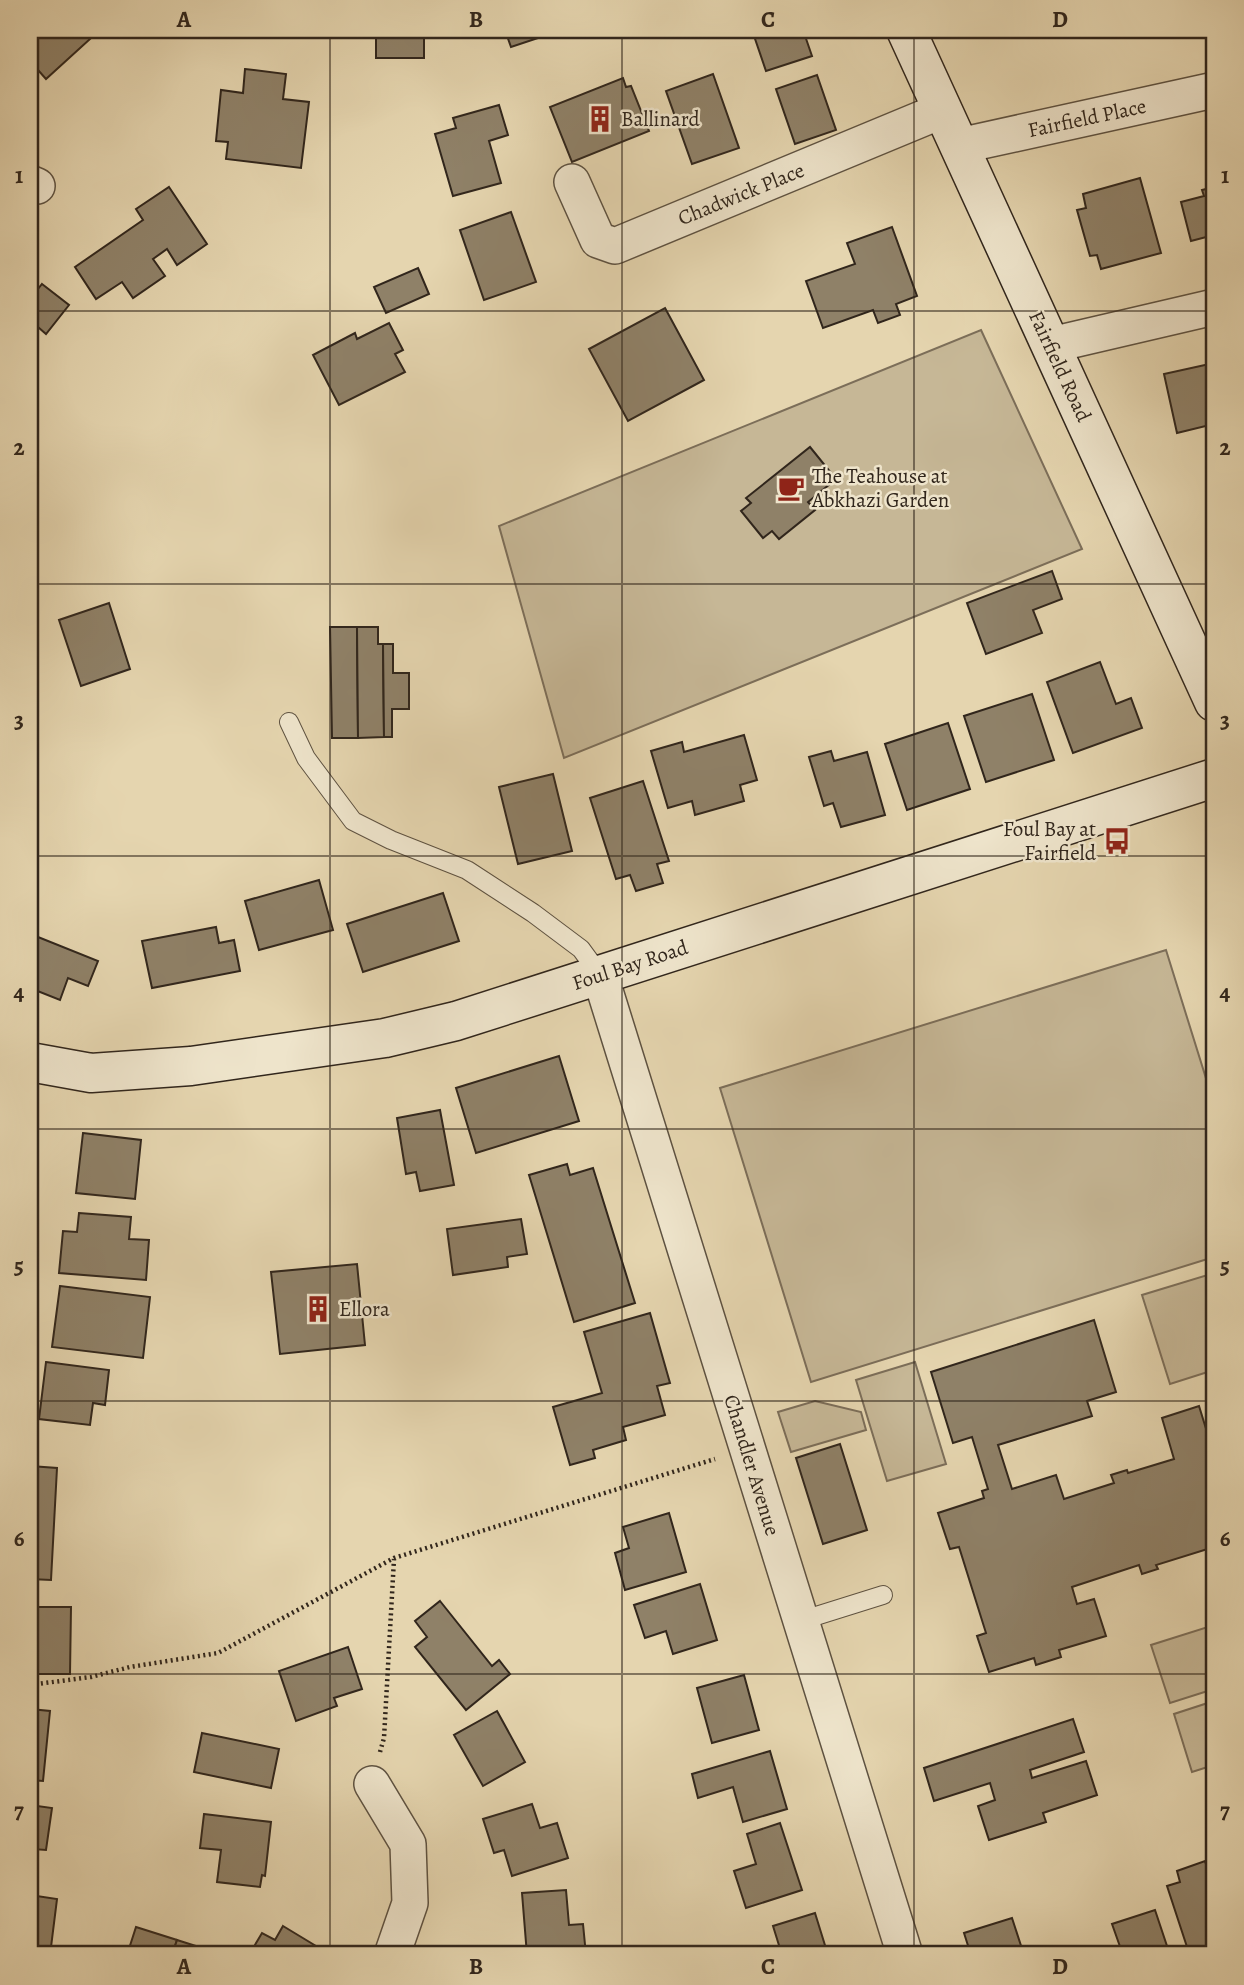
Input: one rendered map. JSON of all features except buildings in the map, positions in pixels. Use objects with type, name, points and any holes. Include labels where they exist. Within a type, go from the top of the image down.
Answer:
[{"type":"street","name":"Fairfield Road","points":[[906,30],[1214,702]]},
{"type":"street","name":"Fairfield Place","points":[[959,146],[1214,89]]},
{"type":"street","name":"Chadwick Place","points":[[572,182],[598,240],[615,246],[943,110]]},
{"type":"street","points":[[1051,345],[1214,307]]},
{"type":"street","name":"Foul Bay Road","points":[[30,1062],[91,1073],[191,1066],[385,1038],[456,1021],[1214,778]]},
{"type":"street","name":"Chandler Avenue","points":[[600,975],[905,1955]]},
{"type":"street","points":[[372,1784],[408,1844],[410,1903],[392,1955]]},
{"type":"lane","points":[[289,722],[306,758],[353,821],[391,841],[467,870],[533,913],[581,949],[600,975]]},
{"type":"lane","points":[[800,1621],[883,1595]]},
{"type":"path","points":[[30,1685],[91,1677],[130,1667],[218,1653],[394,1558],[747,1450]]},
{"type":"path","points":[[372,1784],[384,1738],[394,1558]]},
{"type":"shaded area","points":[[981,330],[1082,549],[564,758],[499,526]]},
{"type":"shaded area","points":[[1166,950],[1214,1104],[1214,1257],[811,1382],[720,1088]]},
{"type":"shaded area","points":[[1214,1273],[1214,1370],[1170,1384],[1142,1295]]},
{"type":"shaded area","points":[[915,1362],[946,1464],[887,1481],[856,1380]]},
{"type":"shaded area","points":[[815,1401],[861,1412],[866,1430],[791,1452],[778,1412]]},
{"type":"shaded area","points":[[1214,1625],[1214,1689],[1170,1703],[1151,1645]]},
{"type":"shaded area","points":[[1214,1701],[1214,1765],[1192,1772],[1174,1714]]},
{"type":"place","name":"Ballinard","points":[[600,119]]},
{"type":"place","name":"The Teahouse at Abkhazi Garden","points":[[791,488]]},
{"type":"place","name":"Foul Bay at Fairfield","points":[[1117,841]]},
{"type":"place","name":"Ellora","points":[[318,1309]]}]
